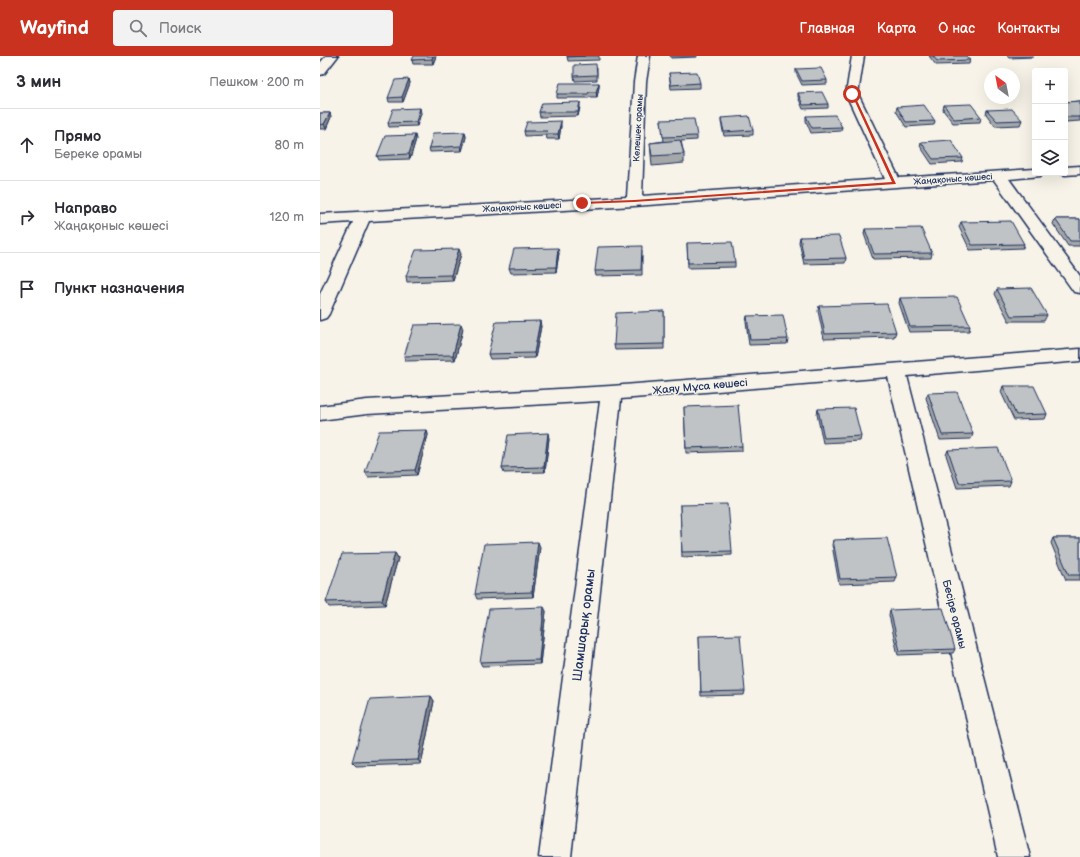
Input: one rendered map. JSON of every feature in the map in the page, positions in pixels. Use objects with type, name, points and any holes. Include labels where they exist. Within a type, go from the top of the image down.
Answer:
[{"type":"street","points":[[320,70],[332,56]]},
{"type":"street","name":"Келешек орамы","points":[[634,201],[640,82],[644,56]]},
{"type":"street","points":[[858,56],[852,94],[894,183]]},
{"type":"street","points":[[1068,171],[1080,170]]},
{"type":"street","name":"Жаңақоныс көшесі","points":[[320,219],[634,201],[1032,173]]},
{"type":"street","points":[[998,175],[1080,288]]},
{"type":"street","points":[[320,314],[363,216]]},
{"type":"street","name":"Жаяу Мұса көшесі","points":[[320,413],[367,407],[611,393],[1080,355]]},
{"type":"street","name":"Бесіре орамы","points":[[896,370],[1014,857]]},
{"type":"street","name":"Шамшарық орамы","points":[[555,857],[611,393]]},
{"type":"building","points":[[414,56],[433,56],[432,59],[412,60]]},
{"type":"building","points":[[933,56],[967,56],[970,60],[937,61]]},
{"type":"building","points":[[596,64],[597,75],[574,76],[574,65]]},
{"type":"building","points":[[821,68],[827,80],[802,81],[796,69]]},
{"type":"building","points":[[697,72],[700,83],[671,85],[669,73]]},
{"type":"building","points":[[409,79],[402,97],[388,98],[395,80]]},
{"type":"building","points":[[560,83],[599,83],[596,92],[589,92],[588,94],[557,94]]},
{"type":"building","points":[[822,92],[828,104],[803,105],[798,93]]},
{"type":"building","points":[[1080,101],[1080,117],[1068,117],[1068,102]]},
{"type":"building","points":[[580,102],[578,112],[539,112],[542,103]]},
{"type":"building","points":[[971,104],[981,117],[954,119],[944,105]]},
{"type":"building","points":[[924,105],[935,121],[906,122],[897,107]]},
{"type":"building","points":[[420,108],[416,122],[388,123],[393,109]]},
{"type":"building","points":[[1012,109],[1022,120],[997,121],[987,110]]},
{"type":"building","points":[[320,113],[330,113],[324,124],[320,125]]},
{"type":"building","points":[[835,115],[842,127],[812,128],[806,116]]},
{"type":"building","points":[[749,116],[753,130],[724,132],[721,118]]},
{"type":"building","points":[[694,119],[697,136],[663,137],[661,120]]},
{"type":"building","points":[[561,121],[558,134],[546,134],[547,131],[524,131],[527,122]]},
{"type":"building","points":[[465,132],[461,146],[429,148],[433,133]]},
{"type":"building","points":[[415,135],[409,154],[377,156],[385,136]]},
{"type":"building","points":[[680,140],[684,154],[652,156],[650,143]]},
{"type":"building","points":[[951,140],[963,158],[933,159],[921,142]]},
{"type":"building","points":[[1055,219],[1080,219],[1080,241],[1070,241]]},
{"type":"building","points":[[1011,221],[1024,244],[972,245],[961,222]]},
{"type":"building","points":[[921,228],[932,253],[874,254],[865,229]]},
{"type":"building","points":[[839,236],[846,258],[804,259],[800,237]]},
{"type":"building","points":[[732,242],[735,262],[688,263],[687,243]]},
{"type":"building","points":[[642,246],[641,270],[595,271],[598,247]]},
{"type":"building","points":[[558,248],[556,267],[509,268],[514,249]]},
{"type":"building","points":[[459,249],[451,275],[406,276],[416,250]]},
{"type":"building","points":[[1031,288],[1047,315],[1011,316],[997,289]]},
{"type":"building","points":[[957,297],[970,326],[910,327],[900,298]]},
{"type":"building","points":[[887,304],[896,332],[825,334],[819,306]]},
{"type":"building","points":[[664,311],[664,344],[614,345],[616,313]]},
{"type":"building","points":[[783,315],[788,339],[750,340],[747,316]]},
{"type":"building","points":[[540,321],[534,353],[488,354],[496,322]]},
{"type":"building","points":[[461,324],[453,355],[404,356],[414,325]]},
{"type":"building","points":[[1003,386],[1034,386],[1047,414],[1016,415]]},
{"type":"building","points":[[957,392],[973,434],[942,435],[928,393]]},
{"type":"building","points":[[738,405],[742,446],[686,448],[684,407]]},
{"type":"building","points":[[854,408],[861,436],[824,438],[818,409]]},
{"type":"building","points":[[427,430],[415,470],[365,472],[379,431]]},
{"type":"building","points":[[548,433],[544,467],[502,468],[508,435]]},
{"type":"building","points":[[998,448],[1011,481],[959,483],[948,450]]},
{"type":"building","points":[[728,504],[732,551],[682,552],[680,505]]},
{"type":"building","points":[[887,538],[897,577],[840,579],[833,540]]},
{"type":"building","points":[[1053,538],[1080,538],[1080,575],[1069,575]]},
{"type":"building","points":[[538,542],[532,592],[475,594],[484,544]]},
{"type":"building","points":[[395,553],[382,600],[326,602],[342,554]]},
{"type":"building","points":[[544,607],[539,660],[480,662],[489,609]]},
{"type":"building","points":[[943,608],[955,649],[900,651],[890,610]]},
{"type":"building","points":[[740,635],[745,691],[701,692],[699,636]]},
{"type":"building","points":[[431,696],[418,760],[352,762],[370,699]]},
{"type":"route","points":[[582,203],[634,201],[894,183],[852,94]]}]
